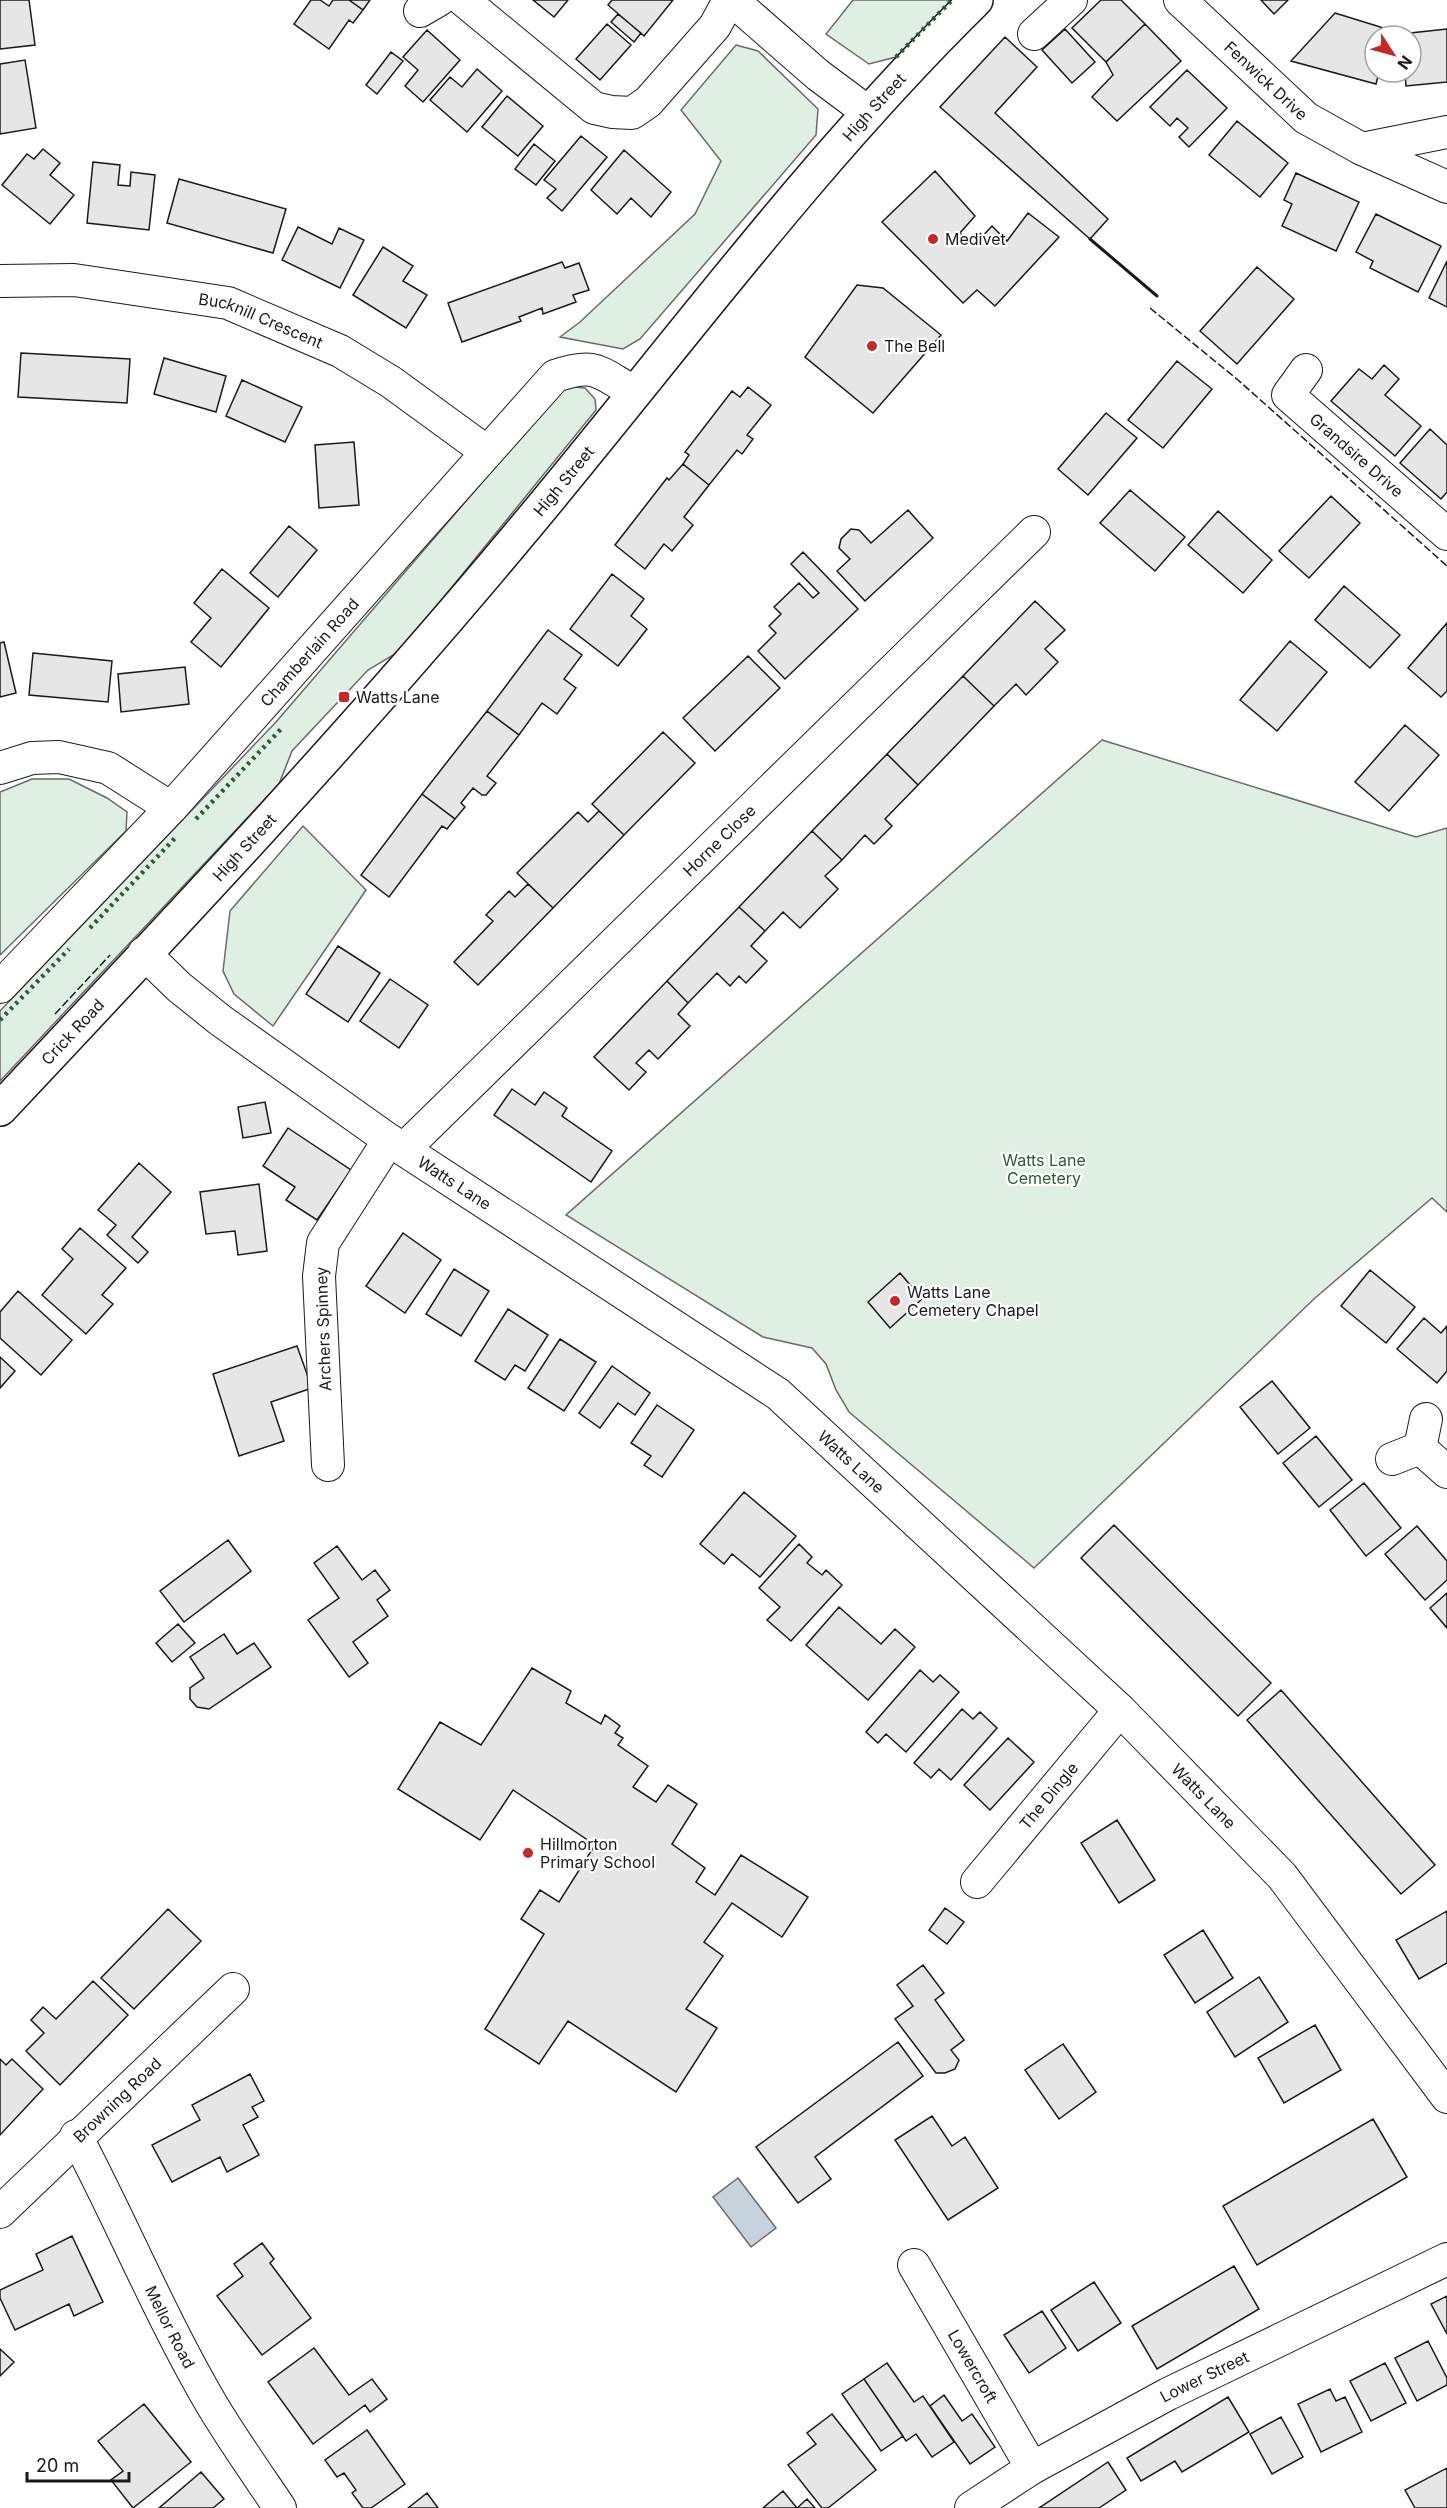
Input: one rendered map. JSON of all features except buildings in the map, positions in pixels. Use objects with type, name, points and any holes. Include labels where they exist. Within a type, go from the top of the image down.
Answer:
[{"type":"highway","name":"High Street","points":[[144,953],[277,813],[418,655],[521,533],[777,217],[869,113],[976,0]]},
{"type":"highway","name":"Crick Road","points":[[0,1109],[144,953]]},
{"type":"street","points":[[463,0],[594,108],[632,113],[648,102],[715,26],[730,0],[818,75],[869,113]]},
{"type":"street","points":[[1034,34],[1071,0]]},
{"type":"street","name":"Fenwick Drive","points":[[1180,0],[1306,118],[1362,149],[1447,187]]},
{"type":"street","points":[[1362,149],[1447,132]]},
{"type":"street","name":"Bucknill Crescent","points":[[0,281],[74,280],[228,303],[340,351],[391,382],[488,452]]},
{"type":"street","name":"Chamberlain Road","points":[[0,987],[171,808],[555,376],[579,368],[592,368],[634,392]]},
{"type":"street","name":"Grandsire Drive","points":[[1306,370],[1288,395],[1447,534]]},
{"type":"street","name":"Horne Close","points":[[396,1144],[1034,532]]},
{"type":"street","points":[[0,768],[32,758],[59,757],[108,768],[171,808]]},
{"type":"street","name":"Watts Lane","points":[[144,953],[179,987],[220,1020],[396,1144],[778,1394],[1120,1710],[1282,1876],[1447,2097]]},
{"type":"street","name":"Archers Spinney","points":[[328,1465],[319,1276],[323,1243],[396,1144]]},
{"type":"street","points":[[1413,1442],[1447,1472]]},
{"type":"street","name":"The Dingle","points":[[977,1882],[1120,1710]]},
{"type":"street","name":"Browning Road","points":[[0,2212],[76,2136],[233,1989]]},
{"type":"street","name":"Mellor Road","points":[[76,2136],[101,2183],[155,2300],[212,2406],[280,2508]]},
{"type":"street","name":"Lower Street","points":[[971,2508],[1032,2468],[1168,2394],[1447,2259]]},
{"type":"street","name":"Lowercroft","points":[[914,2265],[1032,2468]]},
{"type":"green space","points":[[853,0],[952,0],[896,57],[869,64],[826,34]]},
{"type":"green space","points":[[736,45],[758,51],[818,109],[816,135],[640,339],[623,349],[560,337],[580,322],[695,214],[721,161],[681,110]]},
{"type":"green space","points":[[565,386],[585,388],[595,399],[596,410],[400,651],[368,670],[292,751],[279,784],[0,1081],[0,1011],[276,722]]},
{"type":"green space","name":"Watts Lane Cemetery","points":[[1102,740],[1416,837],[1447,828],[1447,1212],[1432,1198],[1315,1298],[1034,1568],[849,1412],[836,1390],[826,1364],[812,1348],[763,1337],[566,1215]]},
{"type":"green space","points":[[32,779],[69,779],[107,798],[127,812],[126,831],[0,955],[0,792]]},
{"type":"green space","points":[[303,826],[366,890],[273,1026],[234,994],[223,971],[230,911]]},
{"type":"shaded area","points":[[738,2178],[776,2228],[751,2247],[713,2197]]},
{"type":"hedge","points":[[896,57],[952,0]]},
{"type":"hedge","points":[[196,819],[281,729]]},
{"type":"hedge","points":[[90,928],[177,836]]},
{"type":"hedge","points":[[0,1020],[69,949]]},
{"type":"fence","points":[[1150,308],[1238,380],[1447,566]]},
{"type":"fence","points":[[55,1014],[110,955]]},
{"type":"wall","points":[[1090,239],[1157,296]]},
{"type":"place","name":"Medivet","points":[[933,239]]},
{"type":"place","name":"The Bell","points":[[872,346]]},
{"type":"place","name":"Watts Lane","points":[[344,697]]},
{"type":"place","name":"Watts Lane Cemetery Chapel","points":[[895,1301]]},
{"type":"place","name":"Hillmorton Primary School","points":[[528,1853]]}]
